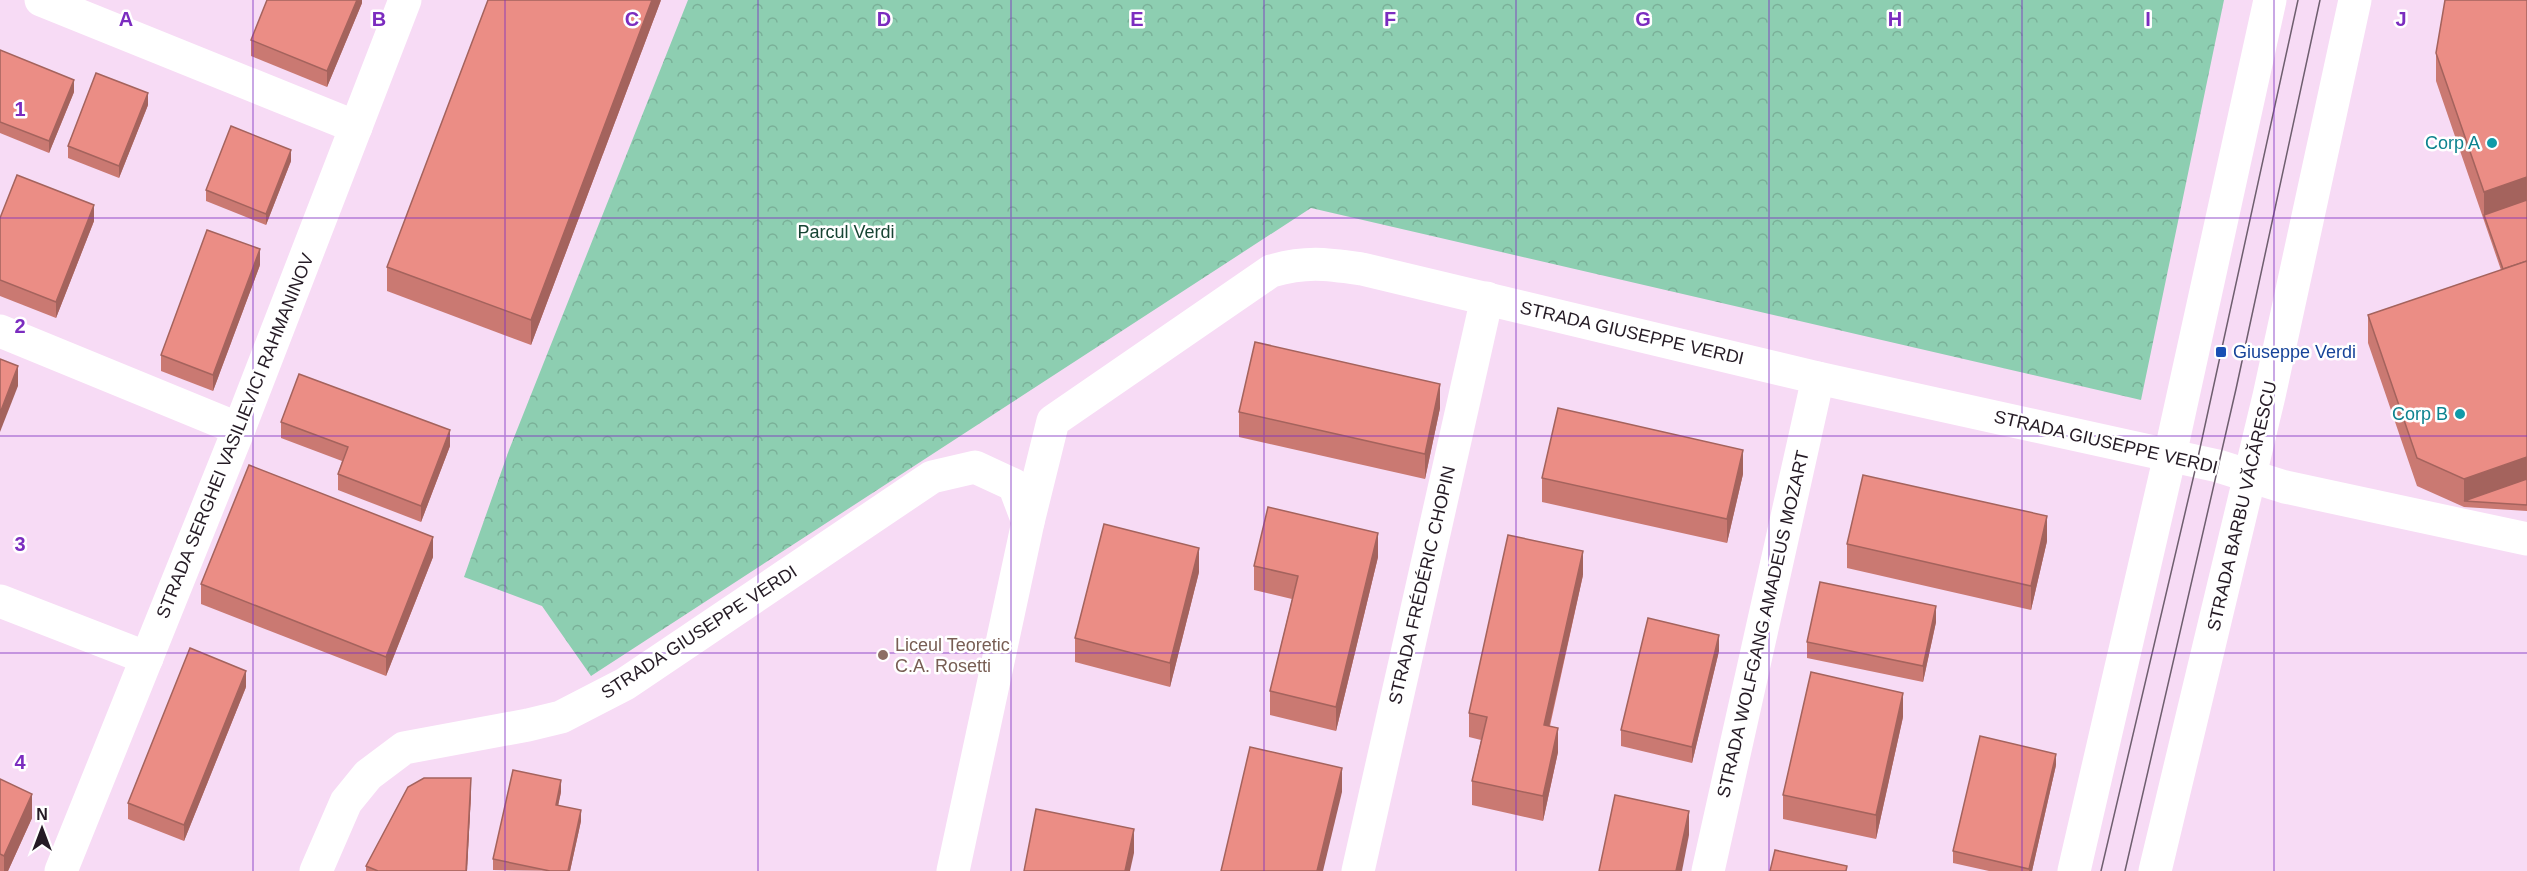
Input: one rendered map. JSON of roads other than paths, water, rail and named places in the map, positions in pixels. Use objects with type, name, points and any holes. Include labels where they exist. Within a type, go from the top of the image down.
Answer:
[{"type":"street","points":[[41,0],[356,127]]},
{"type":"street","name":"STRADA SERGHEI VASILIEVICI RAHMANINOV","points":[[62,871],[239,429],[405,0]]},
{"type":"street","points":[[2074,871],[2170,456],[2270,0]]},
{"type":"street","name":"STRADA BARBU VĂCĂRESCU","points":[[2155,871],[2250,477],[2355,0]]},
{"type":"street","name":"STRADA GIUSEPPE VERDI","points":[[1028,522],[1053,421],[1271,271],[1294,264],[1314,262],[1362,269],[1818,378],[2218,466],[2284,487],[2527,539]]},
{"type":"street","name":"STRADA FRÉDÉRIC CHOPIN","points":[[1358,871],[1487,298]]},
{"type":"street","points":[[0,332],[239,429]]},
{"type":"street","name":"STRADA WOLFGANG AMADEUS MOZART","points":[[1708,871],[1818,378]]},
{"type":"street","name":"STRADA GIUSEPPE VERDI","points":[[316,871],[346,802],[368,775],[404,748],[561,717],[625,684],[932,477],[975,467],[985,471],[1014,485],[1028,522]]},
{"type":"street","points":[[953,871],[1028,522]]},
{"type":"street","points":[[0,601],[147,658]]},
{"type":"tram line","points":[[2101,871],[2197,462],[2298,0]]},
{"type":"tram line","points":[[2125,871],[2236,389],[2320,0]]},
{"type":"place","name":"Corp A","points":[[2492,143]]},
{"type":"place","name":"Giuseppe Verdi","points":[[2221,352]]},
{"type":"place","name":"Corp B","points":[[2460,414]]},
{"type":"place","name":"Liceul Teoretic C.A. Rosetti","points":[[883,655]]},
{"type":"park label","name":"Parcul Verdi","points":[[846,232]]}]
